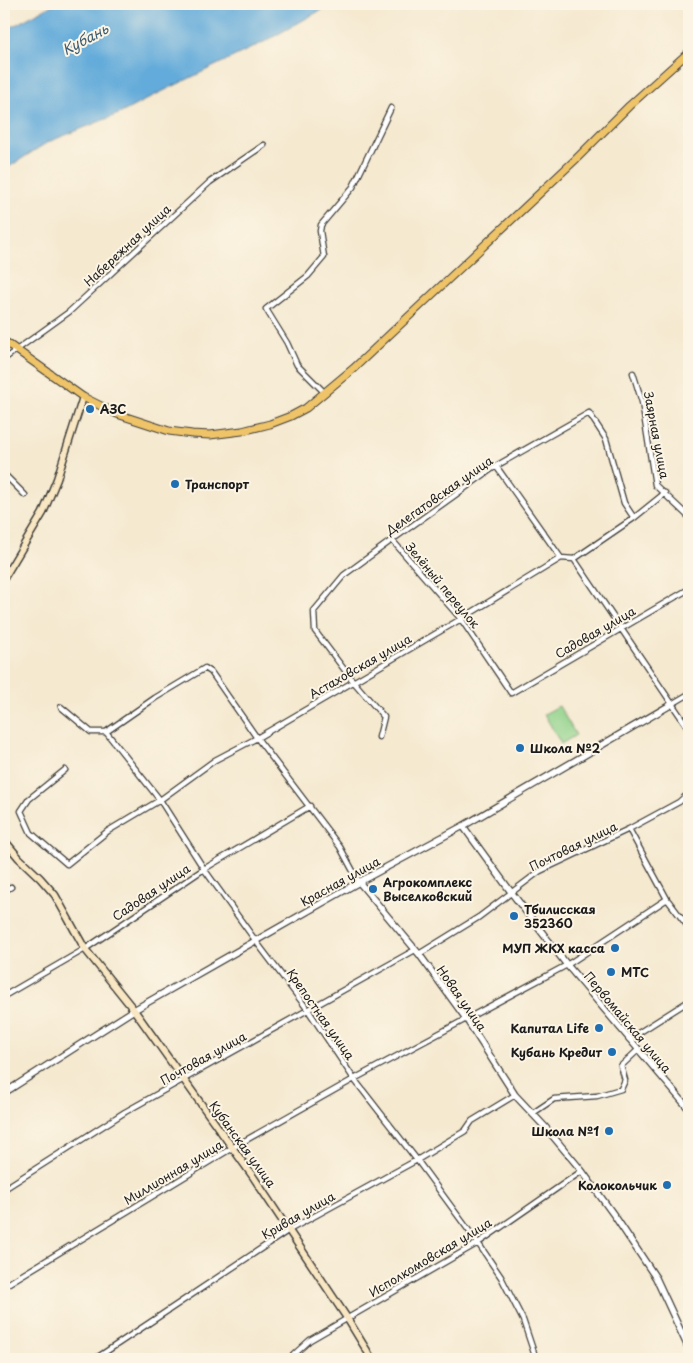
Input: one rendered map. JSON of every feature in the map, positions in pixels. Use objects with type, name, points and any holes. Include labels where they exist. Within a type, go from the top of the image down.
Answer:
[{"type":"main road","points":[[4,341],[83,397],[117,414],[161,429],[210,435],[242,431],[270,424],[306,408],[325,393],[575,160],[629,106],[689,52]]},
{"type":"main road","points":[[4,578],[43,513],[57,479],[83,397]]},
{"type":"main road","name":"Кубанская улица","points":[[4,840],[55,895],[85,949],[134,1010],[232,1148],[289,1230],[372,1359]]},
{"type":"street","points":[[325,393],[298,364],[266,309],[308,276],[324,257],[320,231],[321,225],[353,187],[391,108]]},
{"type":"street","name":"Набережная улица","points":[[4,359],[69,312],[210,182],[264,145]]},
{"type":"street","name":"Заярная улица","points":[[633,373],[643,410],[655,485],[689,517]]},
{"type":"street","name":"Делегатовская улица","points":[[353,681],[315,631],[314,611],[344,575],[496,466],[589,413],[606,439],[624,503],[634,518]]},
{"type":"street","points":[[496,466],[561,558],[574,559],[634,518],[665,494]]},
{"type":"street","points":[[4,474],[25,495]]},
{"type":"street","name":"Зелёный переулок","points":[[392,540],[461,619],[511,693]]},
{"type":"street","name":"Астаховская улица","points":[[65,770],[29,799],[21,811],[31,833],[67,864],[108,831],[160,800],[215,760],[257,738],[461,619],[561,558]]},
{"type":"street","points":[[574,559],[689,729]]},
{"type":"street","name":"Садовая улица","points":[[511,693],[689,589]]},
{"type":"street","name":"Новая улица","points":[[106,732],[155,698],[205,668],[211,672],[257,738],[340,847],[359,882],[417,952],[466,1020],[515,1095],[582,1171],[616,1218],[656,1278],[689,1349]]},
{"type":"street","points":[[353,681],[384,717],[379,738]]},
{"type":"street","name":"Красная улица","points":[[4,1093],[134,1010],[255,940],[463,826],[689,694]]},
{"type":"street","points":[[61,707],[91,732],[106,732]]},
{"type":"street","name":"Крепостная улица","points":[[106,732],[160,800],[204,869],[308,1010],[354,1079],[478,1243],[501,1277],[523,1320],[536,1359]]},
{"type":"street","name":"Почтовая улица","points":[[4,1189],[125,1112],[479,917],[540,871],[629,829],[679,802],[689,794]]},
{"type":"street","name":"Садовая улица","points":[[4,996],[85,949],[204,869],[310,806]]},
{"type":"street","name":"Первомайская улица","points":[[463,826],[510,892],[567,965],[689,1109]]},
{"type":"street","points":[[629,829],[667,899],[689,928]]},
{"type":"street","points":[[4,892],[11,887]]},
{"type":"street","name":"Миллионная улица","points":[[4,1286],[232,1148],[354,1079],[567,965],[667,899]]},
{"type":"street","points":[[629,1040],[689,1002]]},
{"type":"street","points":[[533,1114],[554,1099],[597,1096],[621,1089],[625,1080],[621,1066],[638,1050]]},
{"type":"street","name":"Кривая улица","points":[[95,1359],[289,1230],[465,1132],[472,1120],[515,1095]]},
{"type":"street","name":"Исполкомовская улица","points":[[289,1359],[310,1340],[478,1243],[582,1171]]},
{"type":"green space","points":[[559,706],[576,735],[561,744],[544,714]]},
{"type":"water","name":"Кубань","points":[[54,4],[332,4],[264,42],[121,113],[48,142],[4,170],[4,31]]},
{"type":"place","name":"АЗС","points":[[90,409]]},
{"type":"place","name":"Транспорт","points":[[175,484]]},
{"type":"place","name":"Школа №2","points":[[520,748]]},
{"type":"place","name":"Агрокомплекс Выселковский","points":[[373,889]]},
{"type":"place","name":"Тбилисская 352360","points":[[514,916]]},
{"type":"place","name":"МУП ЖКХ касса","points":[[615,948]]},
{"type":"place","name":"МТС","points":[[611,972]]},
{"type":"place","name":"Капитал Life","points":[[599,1028]]},
{"type":"place","name":"Кубань Кредит","points":[[612,1052]]},
{"type":"place","name":"Школа №1","points":[[609,1131]]},
{"type":"place","name":"Колокольчик","points":[[667,1185]]}]
